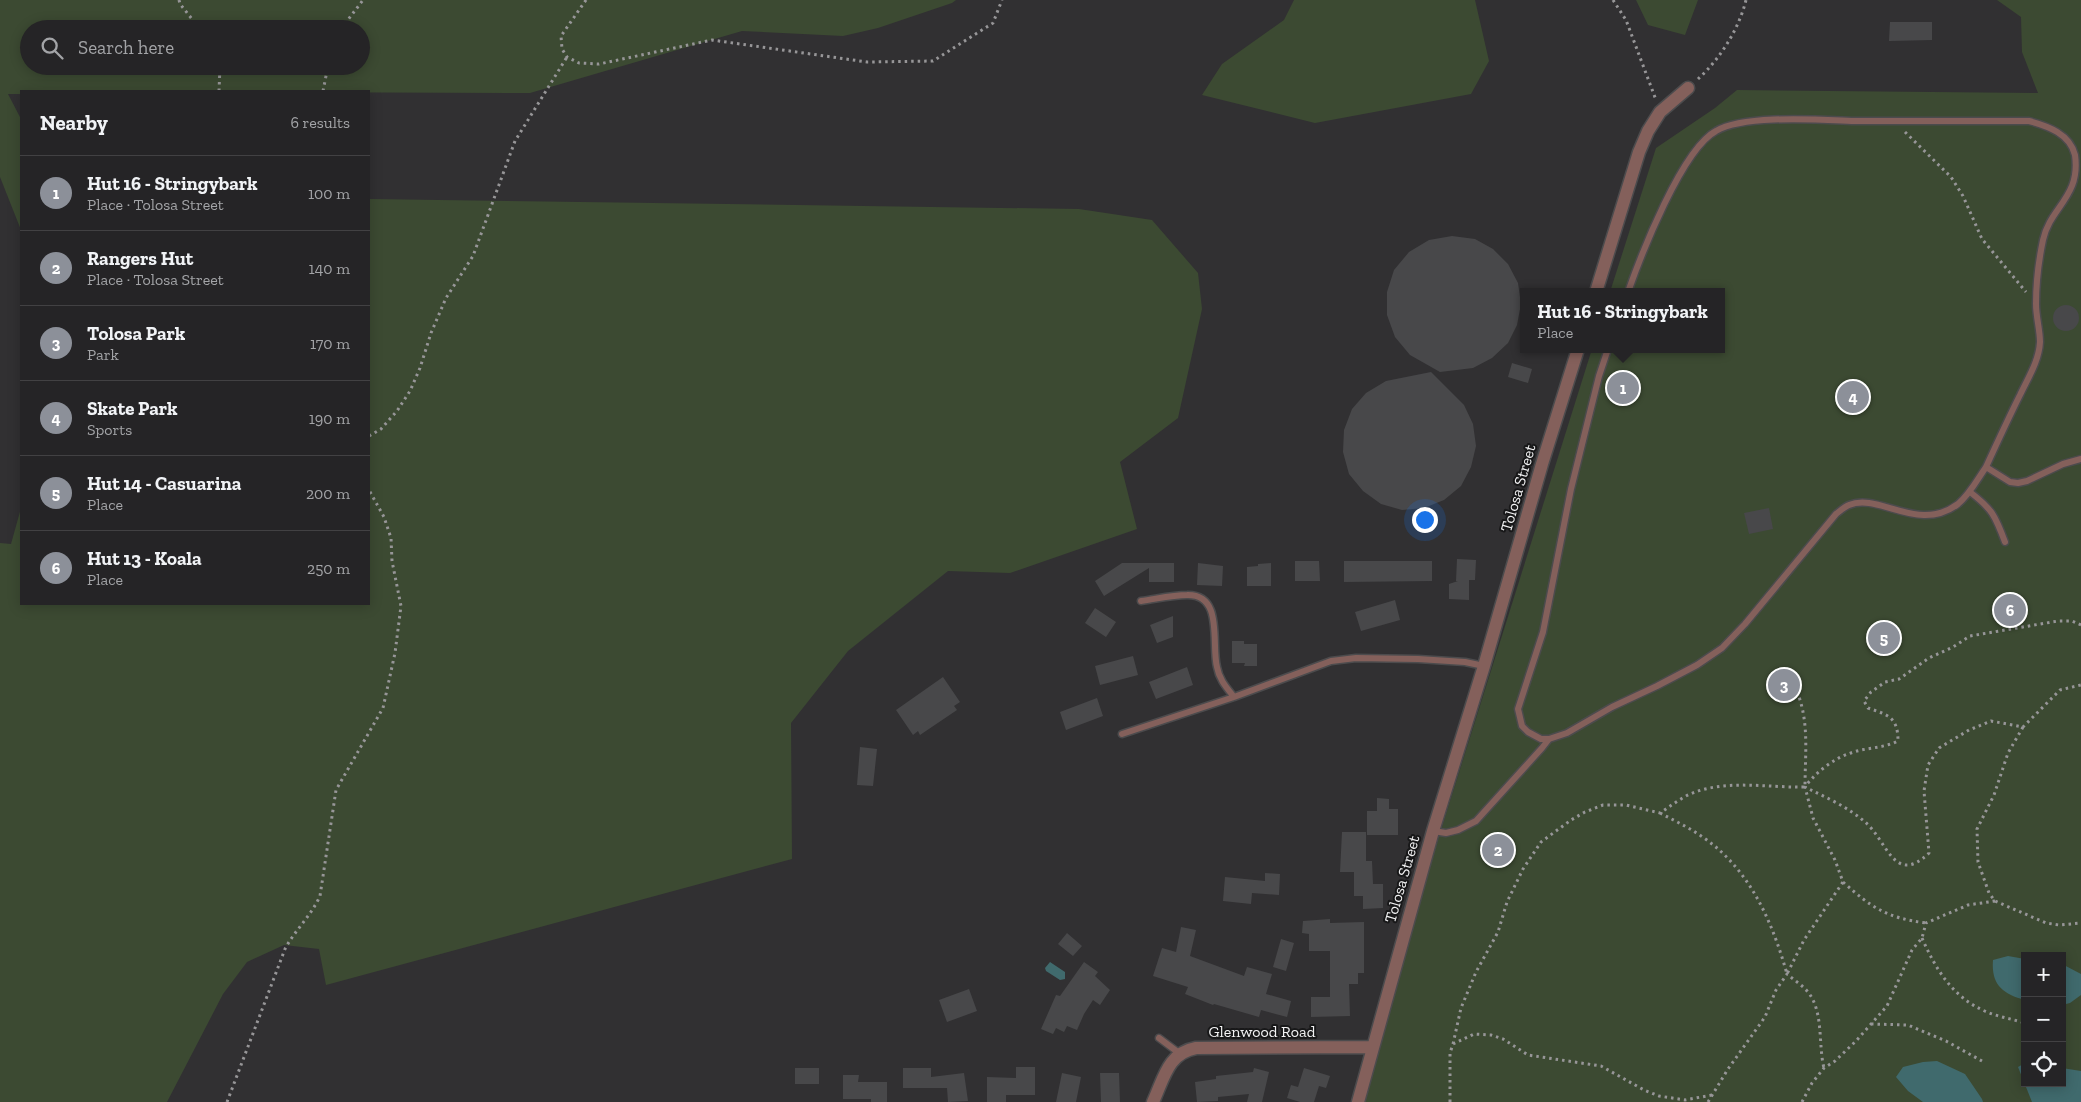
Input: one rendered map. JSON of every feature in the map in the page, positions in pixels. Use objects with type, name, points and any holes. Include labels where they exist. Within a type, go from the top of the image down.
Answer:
[{"type":"street","points":[[1597,288],[1639,152],[1648,131],[1660,112],[1688,88]]},
{"type":"street","name":"Tolosa Street","points":[[1358,1102],[1433,832],[1577,353]]},
{"type":"street","name":"Glenwood Road","points":[[1179,1053],[1196,1048],[1372,1047]]},
{"type":"street","points":[[1153,1102],[1173,1059],[1179,1053]]},
{"type":"lane","points":[[1607,353],[1599,376],[1571,489],[1543,632],[1518,709],[1522,726],[1528,732],[1534,736],[1548,739],[1567,733],[1612,706],[1657,686],[1697,665],[1722,648],[1836,514],[1848,505],[1858,502],[1912,514],[1927,515],[1950,509],[1970,492],[1986,467],[2034,365],[2040,342],[2036,304],[2043,240],[2046,229],[2070,197],[2075,186],[2077,166],[2075,154],[2070,144],[2055,130],[2029,121],[1746,122],[1716,131],[1694,152],[1668,197],[1639,260],[1629,288]]},
{"type":"lane","points":[[1986,467],[2010,482],[2018,483],[2028,481],[2063,464],[2081,459]]},
{"type":"lane","points":[[1970,492],[1993,512],[2005,542]]},
{"type":"lane","points":[[1141,601],[1188,595],[1198,597],[1206,602],[1214,617],[1217,667],[1222,682],[1234,696]]},
{"type":"lane","points":[[1122,734],[1331,661],[1356,658],[1418,659],[1466,662],[1484,666]]},
{"type":"lane","points":[[1433,832],[1446,833],[1458,830],[1476,821],[1548,739]]},
{"type":"lane","points":[[1159,1038],[1179,1053]]},
{"type":"path","points":[[179,0],[193,20]]},
{"type":"path","points":[[348,20],[364,0]]},
{"type":"path","points":[[586,0],[561,36],[562,49],[568,57],[579,63],[598,64],[712,40],[867,62],[933,61],[994,23],[1002,0]]},
{"type":"path","points":[[1613,0],[1626,20],[1660,112]]},
{"type":"path","points":[[1688,88],[1719,55],[1734,29],[1746,0]]},
{"type":"path","points":[[370,435],[392,417],[410,391],[446,298],[473,256],[515,141],[568,57]]},
{"type":"path","points":[[219,90],[220,75]]},
{"type":"path","points":[[323,90],[326,75]]},
{"type":"path","points":[[1899,121],[1906,135],[1928,152],[1951,177],[1963,196],[1982,239],[2036,304]]},
{"type":"path","points":[[227,1102],[285,949],[292,936],[313,911],[320,896],[336,790],[384,708],[395,653],[401,606],[392,562],[391,538],[384,517],[370,492]]},
{"type":"path","points":[[1805,787],[1821,771],[1848,754],[1885,747],[1898,741],[1898,727],[1886,713],[1868,708],[1864,701],[1871,692],[1885,682],[1899,679],[1929,658],[1953,647],[1970,636],[2058,621],[2072,621],[2081,626]]},
{"type":"path","points":[[2081,685],[2060,690],[2023,726],[2008,753],[1994,795],[1977,829],[1978,862],[1989,893],[1995,901],[2046,924],[2059,926],[2081,923]]},
{"type":"path","points":[[1795,687],[1801,700],[1806,722],[1805,787],[1813,818],[1835,860],[1843,882],[1863,900],[1882,912],[1926,923],[1968,905],[1995,901]]},
{"type":"path","points":[[1660,813],[1688,796],[1713,788],[1758,786],[1805,787],[1845,808],[1867,823],[1893,860],[1913,866],[1929,854],[1924,791],[1928,765],[1939,748],[1969,730],[1991,721],[2023,726]]},
{"type":"path","points":[[1450,1102],[1450,1054],[1461,1008],[1476,972],[1498,932],[1507,902],[1523,869],[1541,842],[1571,820],[1585,812],[1603,806],[1626,805],[1660,813],[1704,838],[1727,857],[1744,876],[1771,926],[1787,974],[1808,992],[1812,1001],[1818,1025],[1824,1068]]},
{"type":"path","points":[[1708,1102],[1764,1017],[1776,990],[1787,974],[1807,935],[1843,882]]},
{"type":"path","points":[[1802,1102],[1812,1083],[1824,1068],[1835,1061],[1856,1041],[1887,1006],[1912,950],[1922,938],[1926,923]]},
{"type":"path","points":[[1922,938],[1938,971],[1960,997],[1989,1013],[2021,1022]]},
{"type":"path","points":[[1870,1024],[1908,1025],[1946,1041],[1982,1061]]},
{"type":"path","points":[[1453,1044],[1474,1034],[1492,1035],[1504,1039],[1528,1054],[1601,1066],[1644,1090],[1660,1096],[1685,1100],[1712,1095]]},
{"type":"green space","points":[[0,0],[956,0],[878,28],[843,36],[742,31],[530,93],[370,92],[370,90],[20,90],[20,94],[8,94],[20,117],[20,227],[0,177]]},
{"type":"green space","points":[[1294,0],[1475,0],[1489,61],[1471,94],[1315,123],[1202,95],[1222,64],[1284,20]]},
{"type":"green space","points":[[1636,0],[1698,0],[1685,35],[1648,25]]},
{"type":"green space","points":[[1997,0],[2081,0],[2081,1102],[1365,1102],[1380,1039],[1440,833],[1591,353],[1725,353],[1725,288],[1611,288],[1656,148],[1715,108],[1737,90],[2038,93],[2022,52],[2021,17]]},
{"type":"green space","points":[[370,199],[1079,209],[1152,220],[1198,273],[1202,309],[1178,418],[1120,462],[1137,529],[1010,573],[948,571],[848,651],[791,723],[792,859],[326,985],[319,949],[284,945],[247,962],[223,994],[167,1102],[0,1102],[0,543],[11,544],[20,512],[20,605],[370,605]]},
{"type":"water","points":[[2008,956],[2021,958],[2021,999],[2004,991],[1996,982],[1993,960]]},
{"type":"water","points":[[1050,962],[1065,972],[1065,979],[1060,980],[1046,971],[1045,968]]},
{"type":"water","points":[[2066,966],[2081,974],[2081,995],[2066,1004]]},
{"type":"water","points":[[1937,1061],[1965,1074],[1983,1102],[1923,1102],[1908,1091],[1896,1077],[1903,1067]]},
{"type":"water","points":[[2066,1069],[2081,1071],[2081,1102],[2032,1102],[2026,1087],[2066,1087]]},
{"type":"building","points":[[1890,22],[1932,22],[1932,40],[1889,41]]},
{"type":"building","points":[[1452,236],[1475,239],[1493,249],[1508,264],[1518,283],[1520,309],[1517,325],[1508,343],[1492,358],[1473,368],[1440,372],[1410,355],[1395,337],[1387,315],[1387,292],[1394,270],[1409,252],[1429,240]]},
{"type":"building","points":[[2066,305],[2076,308],[2079,318],[2076,328],[2066,331],[2056,328],[2053,318],[2056,308]]},
{"type":"building","points":[[1512,363],[1532,369],[1528,383],[1508,377]]},
{"type":"building","points":[[1431,372],[1464,405],[1473,424],[1476,446],[1471,467],[1461,486],[1444,500],[1424,508],[1402,510],[1381,504],[1363,491],[1349,474],[1343,452],[1344,430],[1352,409],[1366,393],[1386,381]]},
{"type":"building","points":[[1627,372],[1638,382],[1619,404],[1607,394]]},
{"type":"building","points":[[1769,508],[1773,529],[1749,534],[1744,513]]},
{"type":"building","points":[[1457,559],[1476,560],[1475,580],[1469,580],[1469,600],[1449,599],[1449,584],[1458,581],[1456,581]]},
{"type":"building","points":[[1295,561],[1319,561],[1320,581],[1295,581]]},
{"type":"building","points":[[1344,561],[1432,561],[1432,581],[1344,582]]},
{"type":"building","points":[[1122,563],[1174,563],[1174,582],[1149,582],[1149,568],[1104,596],[1095,581]]},
{"type":"building","points":[[1198,563],[1223,566],[1222,586],[1197,585]]},
{"type":"building","points":[[1271,563],[1271,586],[1247,586],[1247,567]]},
{"type":"building","points":[[2010,598],[2018,602],[2022,610],[2018,618],[2010,622],[2002,618],[1998,610],[2002,602]]},
{"type":"building","points":[[1395,600],[1400,620],[1361,631],[1355,612]]},
{"type":"building","points":[[1095,608],[1116,622],[1106,637],[1085,623]]},
{"type":"building","points":[[1173,616],[1173,637],[1157,643],[1150,625]]},
{"type":"building","points":[[1889,630],[1893,642],[1879,646],[1875,635]]},
{"type":"building","points":[[1232,641],[1244,641],[1244,644],[1257,644],[1257,666],[1244,666],[1245,663],[1232,663]]},
{"type":"building","points":[[1133,656],[1138,675],[1100,685],[1095,666]]},
{"type":"building","points":[[1187,667],[1193,685],[1156,699],[1149,682]]},
{"type":"building","points":[[943,677],[960,702],[954,706],[957,710],[920,735],[918,731],[913,735],[896,710]]},
{"type":"building","points":[[1097,698],[1103,716],[1066,730],[1060,712]]},
{"type":"building","points":[[860,747],[877,749],[873,786],[857,785]]},
{"type":"building","points":[[1377,798],[1389,799],[1389,809],[1398,809],[1398,835],[1367,835],[1367,811],[1377,811]]},
{"type":"building","points":[[1342,832],[1366,832],[1366,861],[1372,861],[1373,884],[1383,884],[1383,908],[1363,909],[1363,896],[1354,896],[1354,872],[1340,872]]},
{"type":"building","points":[[1496,840],[1508,848],[1500,860],[1489,852]]},
{"type":"building","points":[[1265,873],[1280,874],[1279,895],[1252,893],[1251,904],[1223,901],[1225,877],[1265,881]]},
{"type":"building","points":[[1330,919],[1330,923],[1364,922],[1364,973],[1358,973],[1358,984],[1349,984],[1350,1016],[1311,1017],[1311,997],[1330,997],[1330,951],[1309,951],[1309,934],[1302,933],[1303,921]]},
{"type":"building","points":[[1181,927],[1196,930],[1190,956],[1244,976],[1247,967],[1272,974],[1266,994],[1291,1001],[1287,1017],[1261,1010],[1259,1017],[1213,1005],[1185,994],[1188,987],[1153,976],[1162,948],[1176,952]]},
{"type":"building","points":[[1067,933],[1082,946],[1073,956],[1058,944]]},
{"type":"building","points":[[1281,939],[1294,943],[1286,971],[1273,967]]},
{"type":"building","points":[[1084,962],[1098,972],[1095,976],[1110,990],[1100,1005],[1093,1000],[1077,1030],[1067,1026],[1064,1032],[1056,1028],[1053,1034],[1041,1029],[1056,995],[1060,996]]},
{"type":"building","points":[[969,989],[977,1011],[947,1022],[939,1000]]},
{"type":"building","points":[[1016,1067],[1035,1067],[1035,1095],[1006,1095],[1006,1102],[987,1102],[987,1077],[1016,1078]]},
{"type":"building","points":[[795,1068],[819,1068],[819,1084],[795,1084]]},
{"type":"building","points":[[903,1068],[931,1068],[931,1077],[964,1073],[968,1101],[948,1102],[947,1088],[903,1088]]},
{"type":"building","points":[[1254,1068],[1269,1072],[1262,1102],[1247,1102],[1249,1094],[1218,1097],[1218,1101],[1197,1102],[1195,1082],[1216,1079],[1216,1076],[1253,1072]]},
{"type":"building","points":[[1304,1068],[1330,1076],[1326,1088],[1319,1086],[1314,1102],[1300,1102],[1287,1098],[1291,1085],[1298,1087]]},
{"type":"building","points":[[1062,1073],[1081,1077],[1076,1102],[1056,1102]]},
{"type":"building","points":[[1100,1073],[1119,1073],[1120,1102],[1101,1102]]},
{"type":"building","points":[[843,1075],[859,1075],[858,1082],[887,1082],[887,1102],[871,1102],[871,1099],[843,1099]]},
{"type":"place","name":"Hut 16 - Stringybark","points":[[1623,388]]},
{"type":"place","name":"Skate Park","points":[[1853,397]]},
{"type":"place","name":"Hut 13 - Koala","points":[[2010,610]]},
{"type":"place","name":"Hut 14 - Casuarina","points":[[1884,638]]},
{"type":"place","name":"Tolosa Park","points":[[1784,685]]},
{"type":"place","name":"Rangers Hut","points":[[1498,850]]}]
